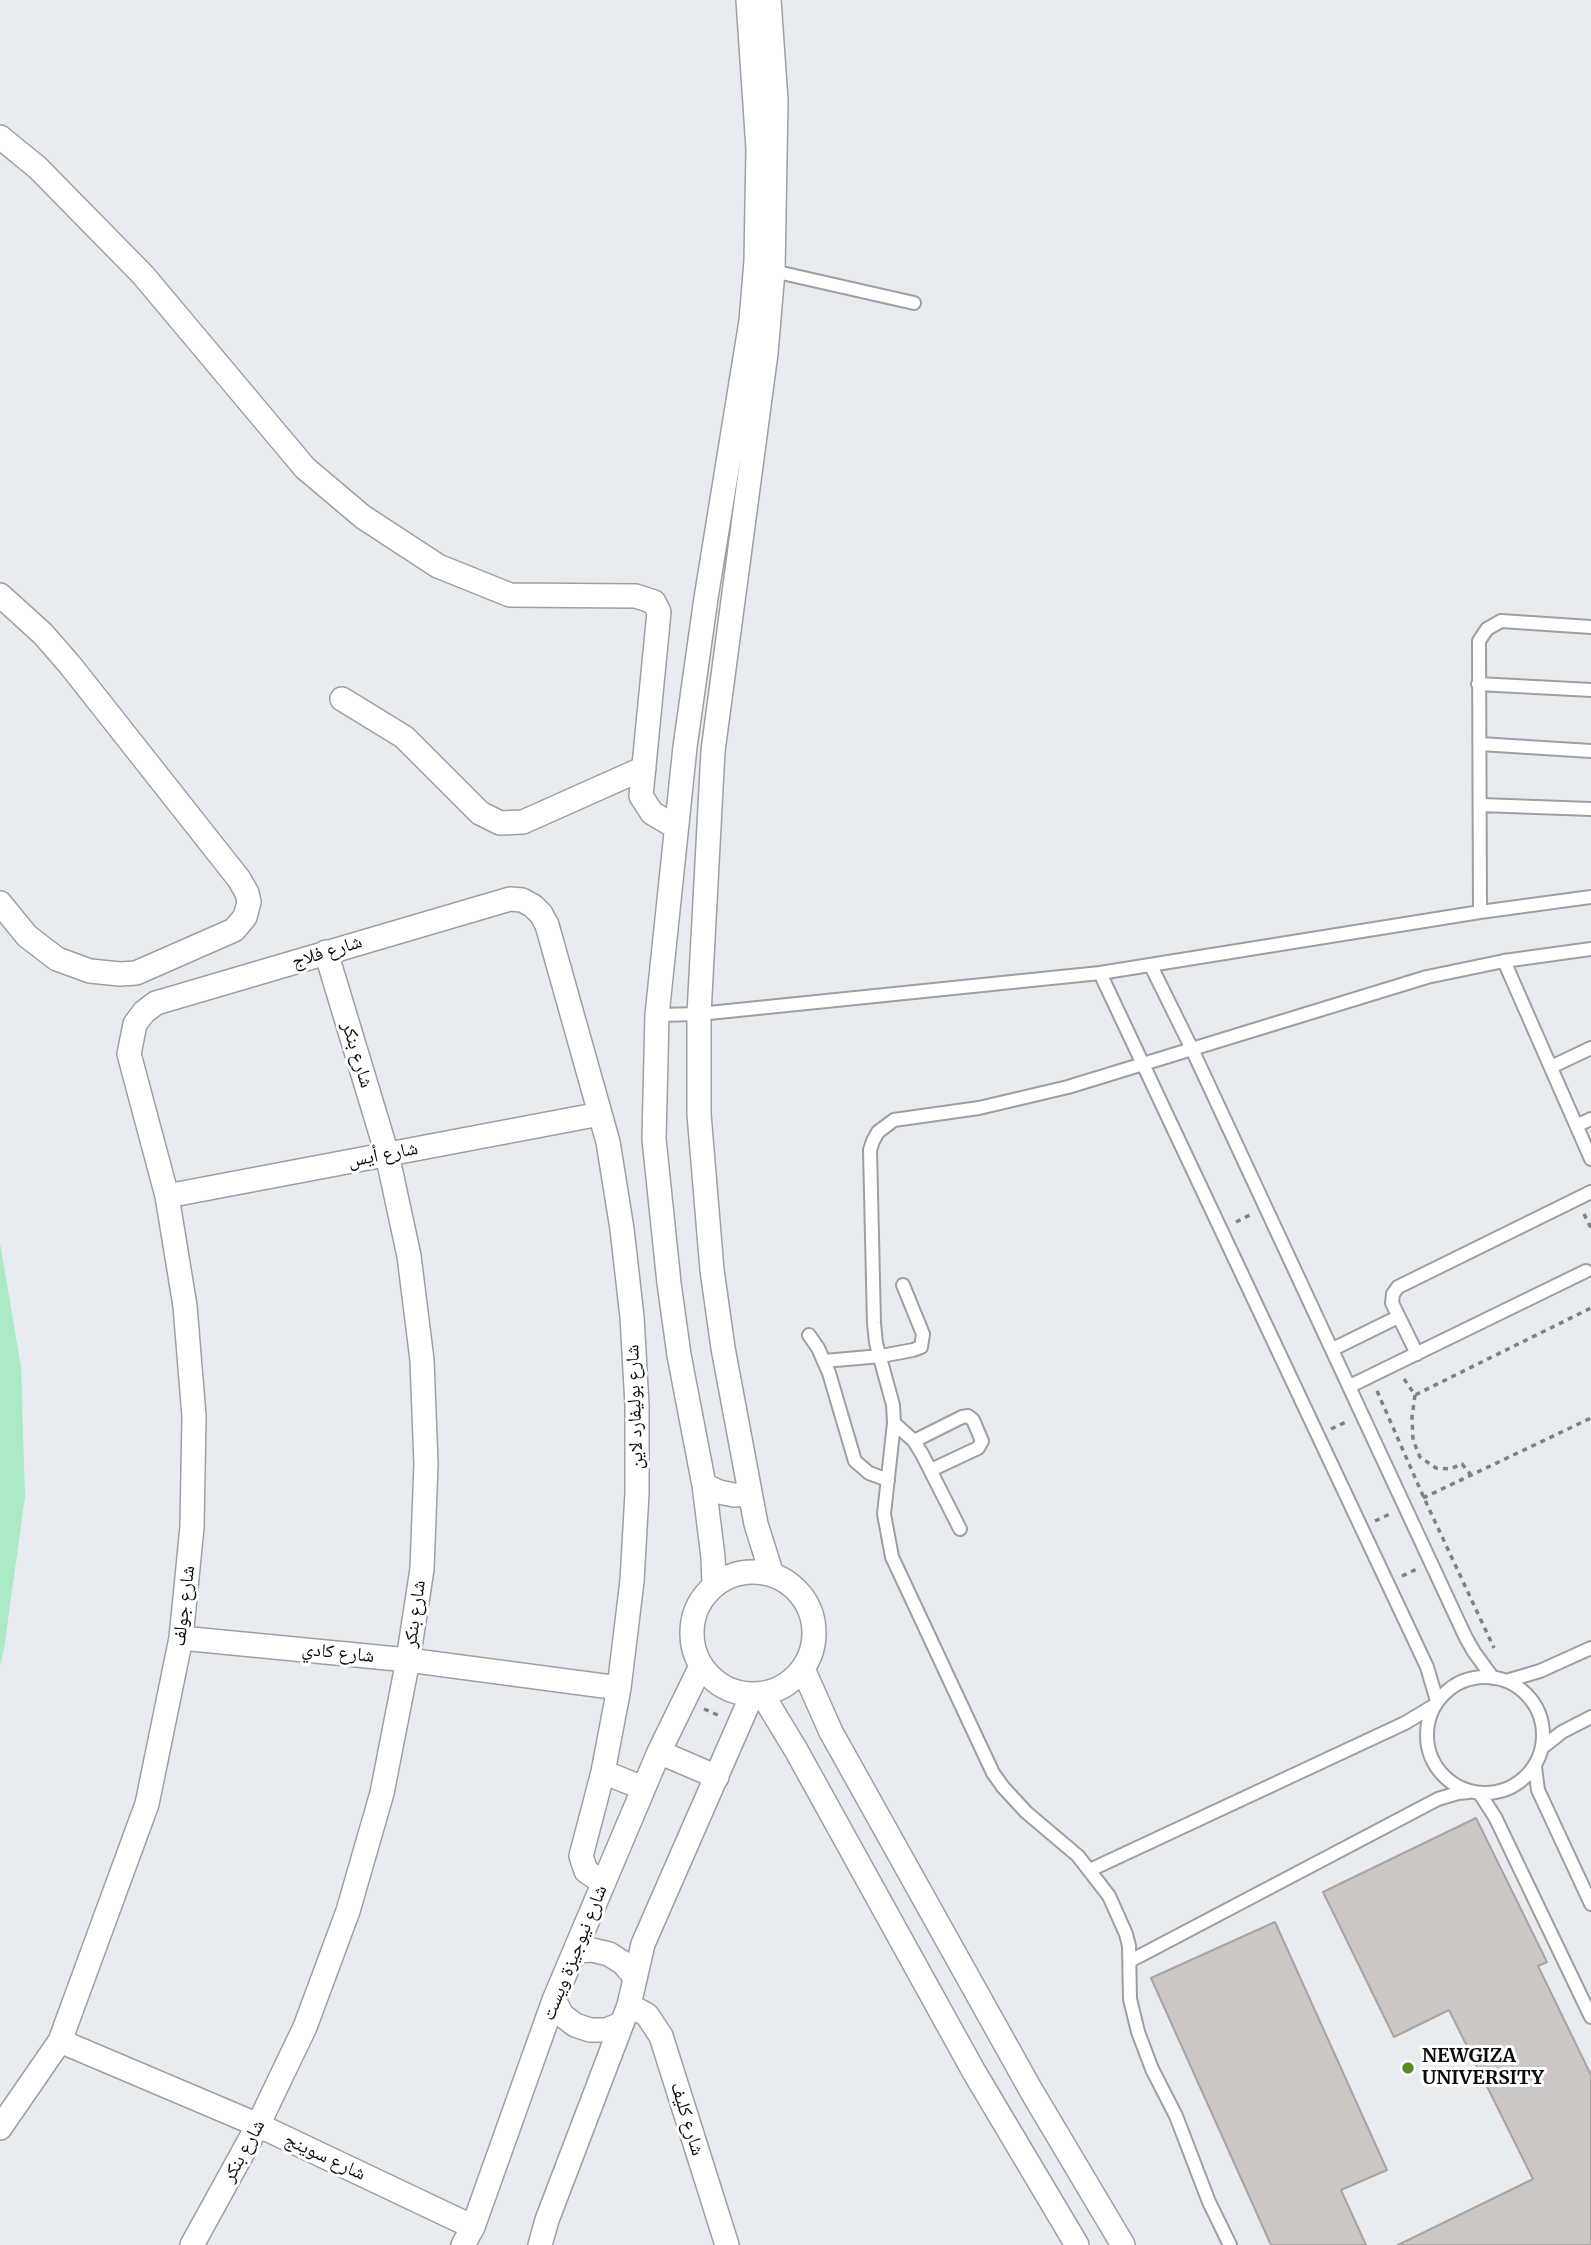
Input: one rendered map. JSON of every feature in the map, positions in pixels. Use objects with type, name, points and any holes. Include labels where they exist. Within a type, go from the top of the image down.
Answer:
[{"type":"street","points":[[714,1585],[704,1485],[679,1355],[660,1211],[654,1139],[657,1015],[676,827],[706,598],[751,321],[756,261],[758,149],[748,0]]},
{"type":"street","points":[[769,0],[776,100],[773,271],[766,353],[713,751],[699,1014],[699,1114],[712,1270],[736,1426],[762,1545],[772,1575]]},
{"type":"street","points":[[0,137],[38,168],[143,275],[305,468],[363,517],[438,566],[510,595],[636,596],[654,603],[659,612],[641,796],[652,813],[676,827]]},
{"type":"street","points":[[0,595],[43,634],[70,664],[239,879],[247,893],[248,902],[245,917],[234,930],[135,972],[120,974],[90,971],[57,959],[27,936],[0,903]]},
{"type":"street","points":[[342,699],[404,737],[480,814],[500,823],[512,824],[529,820],[644,768]]},
{"type":"street","name":"شارع فلاج","points":[[129,1054],[135,1024],[144,1012],[156,1003],[510,899],[522,900],[533,906],[547,925]]},
{"type":"street","name":"شارع بوليفارد لاين","points":[[547,925],[608,1142],[632,1317],[637,1405],[637,1493],[633,1568],[619,1688],[603,1772],[581,1861],[586,1871],[603,1883]]},
{"type":"street","name":"شارع بنكر","points":[[191,2245],[258,2125],[305,2027],[348,1911],[382,1793],[408,1660],[422,1569],[426,1464],[422,1360],[409,1256],[387,1154],[326,952]]},
{"type":"street","name":"شارع جولف","points":[[0,2128],[60,2041],[147,1804],[181,1637],[192,1527],[194,1416],[185,1306],[167,1196],[129,1054]]},
{"type":"street","name":"شارع أيس","points":[[167,1196],[600,1114]]},
{"type":"street","points":[[704,1485],[734,1495],[750,1494]]},
{"type":"street","points":[[742,1572],[772,1575],[796,1590],[805,1601],[811,1614],[814,1642],[803,1669],[792,1681],[778,1689],[757,1694],[728,1689],[718,1684],[701,1666],[693,1646],[692,1623],[704,1596],[714,1585],[742,1572]]},
{"type":"street","name":"شارع كادي","points":[[181,1637],[408,1660],[619,1688]]},
{"type":"street","name":"شارع نيوجيزة ويست","points":[[468,2236],[554,2000],[643,1788],[701,1666]]},
{"type":"street","points":[[803,1669],[831,1732],[1045,2114],[1123,2245]]},
{"type":"street","points":[[540,2245],[625,2014],[649,1929],[757,1694]]},
{"type":"street","points":[[757,1694],[796,1750],[973,2070],[1077,2245]]},
{"type":"street","points":[[659,1752],[717,1777]]},
{"type":"street","points":[[603,1772],[643,1788]]},
{"type":"street","points":[[575,1951],[592,1950],[609,1954],[624,1963],[635,1976]]},
{"type":"street","points":[[554,2000],[562,2015],[575,2025],[590,2030],[606,2030],[625,2014]]},
{"type":"street","name":"شارع كليف","points":[[625,2014],[647,2015],[661,2036],[727,2245]]},
{"type":"street","name":"شارع سوينج","points":[[60,2041],[258,2125],[468,2236]]},
{"type":"lane","points":[[773,271],[914,303]]},
{"type":"lane","points":[[1480,912],[1479,642],[1482,635],[1494,624],[1509,621],[1591,627]]},
{"type":"lane","points":[[1478,684],[1591,690]]},
{"type":"lane","points":[[1480,744],[1591,751]]},
{"type":"lane","points":[[1481,805],[1591,809]]},
{"type":"lane","points":[[657,1015],[699,1014],[1100,973],[1480,912],[1591,897]]},
{"type":"lane","points":[[1230,2245],[1209,2202],[1176,2116],[1152,2069],[1138,2032],[1130,1999],[1129,1947],[1121,1922],[1108,1896],[1090,1870],[1020,1807],[993,1773],[892,1558],[884,1514],[894,1423],[893,1405],[874,1323],[870,1150],[878,1132],[894,1120],[979,1108],[1024,1098],[1427,977],[1504,961],[1591,949]]},
{"type":"lane","points":[[1504,961],[1591,1159]]},
{"type":"lane","points":[[1130,1961],[1438,1800],[1458,1793],[1506,1790],[1527,1777],[1535,1766],[1543,1747],[1544,1735],[1539,1712],[1526,1693],[1500,1679],[1474,1652],[1151,966]]},
{"type":"lane","points":[[1100,973],[1427,1667],[1436,1703],[1427,1731],[1431,1756],[1446,1779],[1475,1793],[1495,1817],[1591,2017]]},
{"type":"lane","points":[[1551,1067],[1591,1048]]},
{"type":"lane","points":[[1578,1125],[1591,1119]]},
{"type":"lane","points":[[1416,1354],[1392,1303],[1393,1294],[1404,1283],[1591,1192]]},
{"type":"lane","points":[[1350,1386],[1586,1271]]},
{"type":"lane","points":[[824,1361],[881,1356],[917,1349],[923,1343],[923,1334],[903,1285]]},
{"type":"lane","points":[[1333,1349],[1398,1317]]},
{"type":"lane","points":[[809,1335],[824,1361],[851,1454],[860,1467],[888,1480]]},
{"type":"lane","points":[[914,1441],[962,1417],[968,1416],[972,1420],[982,1441],[978,1448],[931,1470]]},
{"type":"lane","points":[[894,1423],[914,1441],[960,1529]]},
{"type":"lane","points":[[1090,1870],[1405,1723],[1468,1679],[1500,1679],[1540,1671],[1591,1648]]},
{"type":"lane","points":[[1543,1747],[1562,1732],[1591,1717]]},
{"type":"lane","points":[[1535,1766],[1538,1790],[1591,1904]]},
{"type":"path","points":[[1219,1229],[1266,1208]]},
{"type":"path","points":[[1415,1395],[1591,1308]]},
{"type":"path","points":[[1395,1381],[1404,1378],[1415,1395],[1412,1429],[1420,1457],[1436,1468],[1450,1469],[1462,1464],[1471,1475]]},
{"type":"path","points":[[1316,1436],[1363,1414],[1376,1389],[1385,1385]]},
{"type":"path","points":[[1376,1389],[1497,1655]]},
{"type":"path","points":[[1360,1527],[1591,1418]]},
{"type":"path","points":[[1387,1583],[1432,1562]]},
{"type":"green space","points":[[0,1243],[21,1367],[25,1497],[0,1666]]},
{"type":"building","points":[[1476,1818],[1547,1962],[1538,1966],[1591,2075],[1591,2245],[1398,2245],[1533,2179],[1449,2010],[1394,2037],[1323,1892]]},
{"type":"building","points":[[1275,1922],[1387,2170],[1341,2190],[1366,2245],[1271,2245],[1151,1978]]},
{"type":"place","name":"NEWGIZA UNIVERSITY","points":[[1408,2068]]}]
